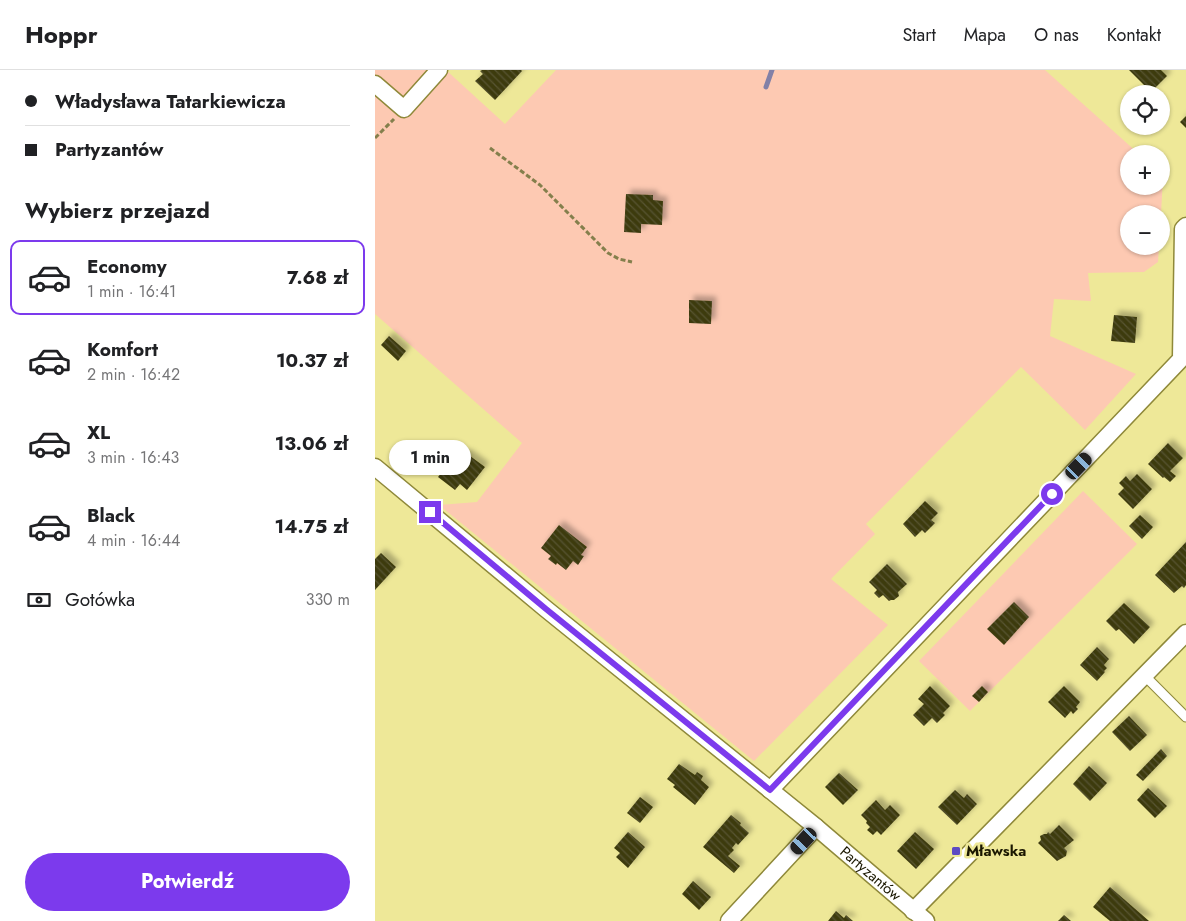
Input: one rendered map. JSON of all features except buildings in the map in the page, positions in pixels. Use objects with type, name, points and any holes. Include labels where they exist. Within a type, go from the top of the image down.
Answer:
[{"type":"street","points":[[375,84],[404,109],[439,70]]},
{"type":"street","points":[[770,790],[1181,359],[1184,287],[1183,229],[1186,226]]},
{"type":"street","name":"Partyzantów","points":[[375,466],[546,609],[816,827],[920,916]]},
{"type":"street","points":[[920,916],[1144,675],[1186,633]]},
{"type":"street","points":[[729,921],[816,827]]},
{"type":"lane","points":[[1144,675],[1186,717]]},
{"type":"path","points":[[375,138],[404,109]]},
{"type":"path","points":[[490,148],[540,185],[608,253],[619,259],[632,262]]},
{"type":"shaded area","points":[[375,70],[446,70],[505,124],[556,70],[1045,70],[1129,145],[1120,145],[1120,195],[1162,195],[1161,205],[1120,205],[1120,255],[1158,255],[1158,262],[1144,272],[1088,273],[1091,301],[1054,299],[1050,336],[1136,374],[1085,430],[1021,367],[866,524],[875,534],[831,579],[888,625],[754,761],[439,505],[477,502],[522,443],[375,314]]},
{"type":"shaded area","points":[[1083,491],[1137,544],[970,711],[919,661]]},
{"type":"waterway","points":[[766,87],[772,70]]},
{"type":"place","name":"Mławska","points":[[956,851]]},
{"type":"route","points":[[430,512],[546,609],[770,790],[1052,494]]}]
